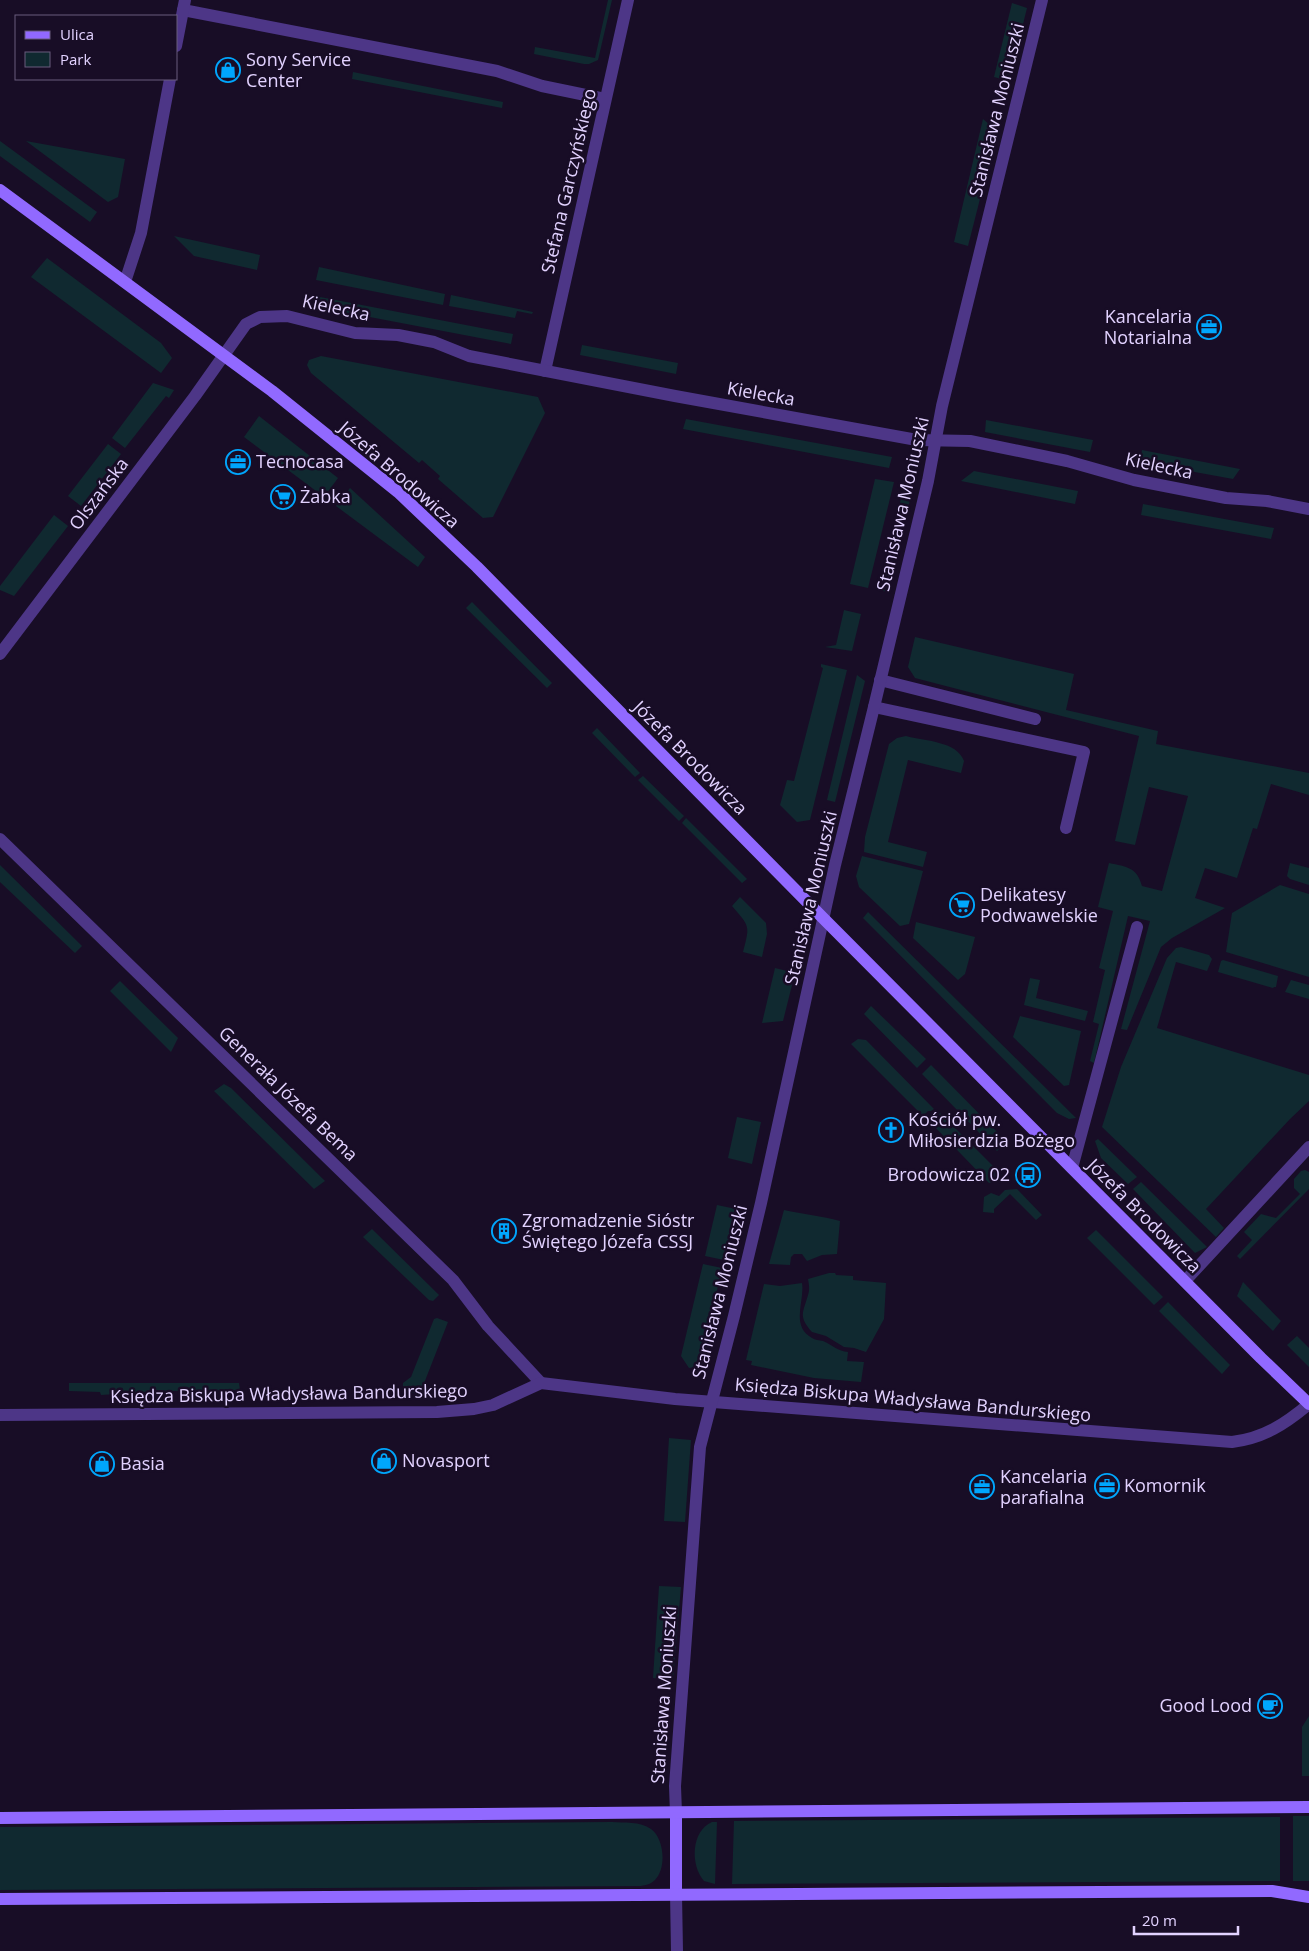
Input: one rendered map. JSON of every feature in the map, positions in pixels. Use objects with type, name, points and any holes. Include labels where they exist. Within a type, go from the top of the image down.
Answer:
[{"type":"street","name":"Stefana Garczyńskiego","points":[[545,370],[628,0]]},
{"type":"street","name":"Stanisława Moniuszki","points":[[676,1813],[675,1786],[700,1447],[758,1213],[823,918],[936,441],[948,381],[1042,0]]},
{"type":"street","points":[[178,36],[184,5],[497,71],[542,86],[605,99]]},
{"type":"street","points":[[125,282],[141,233],[170,80]]},
{"type":"street","name":"Józefa Brodowicza","points":[[0,190],[272,391],[398,492],[490,581],[823,918],[1309,1404]]},
{"type":"street","name":"Kielecka","points":[[223,354],[246,324],[260,318],[287,316],[355,333],[398,335],[434,342],[469,356],[675,396],[917,440],[970,441],[1068,461],[1134,480],[1226,498],[1267,501],[1309,509]]},
{"type":"street","name":"Olszańska","points":[[0,654],[195,396],[223,354]]},
{"type":"street","points":[[880,680],[1035,719]]},
{"type":"street","points":[[874,707],[1084,752],[1066,828]]},
{"type":"street","name":"Generała Józefa Bema","points":[[0,839],[453,1280],[488,1326],[541,1383]]},
{"type":"street","points":[[1072,1168],[1137,927]]},
{"type":"street","points":[[1185,1281],[1309,1147]]},
{"type":"street","name":"Księdza Biskupa Władysława Bandurskiego","points":[[0,1415],[437,1412],[474,1409],[493,1405],[541,1383],[675,1399],[1232,1442],[1248,1440],[1275,1430],[1309,1404]]},
{"type":"street","points":[[0,1818],[1309,1807]]},
{"type":"street","points":[[676,1813],[677,1951]]},
{"type":"street","points":[[0,1899],[1272,1891],[1309,1897]]},
{"type":"green space","points":[[608,0],[612,0],[598,60],[584,64],[534,54],[535,47],[595,58]]},
{"type":"green space","points":[[1012,3],[1027,8],[1009,81],[994,77]]},
{"type":"green space","points":[[353,72],[503,102],[502,108],[352,79]]},
{"type":"green space","points":[[983,119],[991,126],[996,136],[968,246],[954,242]]},
{"type":"green space","points":[[0,141],[97,212],[90,222],[0,156]]},
{"type":"green space","points":[[26,141],[125,159],[118,197],[108,202]]},
{"type":"green space","points":[[174,236],[260,255],[257,270],[194,256]]},
{"type":"green space","points":[[47,258],[161,343],[172,358],[161,373],[31,277]]},
{"type":"green space","points":[[319,267],[445,294],[443,305],[316,280]]},
{"type":"green space","points":[[451,295],[533,312],[532,314],[517,311],[515,318],[449,306]]},
{"type":"green space","points":[[315,296],[513,334],[511,344],[312,306]]},
{"type":"green space","points":[[582,345],[678,363],[676,374],[580,355]]},
{"type":"green space","points":[[321,356],[538,397],[545,413],[493,517],[483,518],[438,479],[440,476],[422,460],[419,463],[311,373],[307,365],[309,360]]},
{"type":"green space","points":[[153,383],[174,390],[169,398],[166,396],[125,448],[112,438]]},
{"type":"green space","points":[[259,416],[338,478],[324,497],[244,437]]},
{"type":"green space","points":[[686,419],[892,457],[889,468],[683,429]]},
{"type":"green space","points":[[986,420],[1093,440],[1090,452],[985,432]]},
{"type":"green space","points":[[108,444],[121,454],[81,506],[68,496]]},
{"type":"green space","points":[[1142,450],[1240,469],[1233,479],[1140,462]]},
{"type":"green space","points":[[974,471],[1078,491],[1075,504],[961,481]]},
{"type":"green space","points":[[875,479],[894,482],[868,588],[850,584]]},
{"type":"green space","points":[[904,486],[913,488],[887,592],[879,590]]},
{"type":"green space","points":[[350,488],[425,557],[418,567],[336,506]]},
{"type":"green space","points":[[1143,504],[1274,528],[1271,539],[1141,515]]},
{"type":"green space","points":[[54,515],[68,526],[14,596],[0,590],[0,586]]},
{"type":"green space","points":[[472,602],[552,683],[547,688],[466,608]]},
{"type":"green space","points":[[844,610],[861,614],[852,651],[825,647],[836,645]]},
{"type":"green space","points":[[915,637],[1074,674],[1066,710],[1158,731],[1156,744],[1309,773],[1309,795],[1271,784],[1257,829],[1253,828],[1237,878],[1205,868],[1195,898],[1225,908],[1172,938],[1161,947],[1127,1030],[1121,1029],[1150,921],[1128,916],[1094,1063],[1090,1061],[1099,1024],[1093,1022],[1105,970],[1099,968],[1113,911],[1098,907],[1109,863],[1134,871],[1142,886],[1162,891],[1188,796],[1149,787],[1135,845],[1115,841],[1139,736],[915,678],[908,667]]},
{"type":"green space","points":[[821,664],[847,670],[810,820],[797,822],[780,805],[787,780],[794,781],[823,668]]},
{"type":"green space","points":[[857,675],[865,681],[835,802],[827,800]]},
{"type":"green space","points":[[597,728],[640,773],[635,777],[592,733]]},
{"type":"green space","points":[[906,736],[939,743],[955,749],[964,761],[961,773],[908,760],[888,842],[927,852],[923,867],[864,852],[865,837],[889,744],[897,738]]},
{"type":"green space","points":[[643,776],[684,816],[679,821],[638,780]]},
{"type":"green space","points":[[686,818],[747,879],[742,883],[682,823]]},
{"type":"green space","points":[[862,856],[923,871],[909,924],[900,926],[859,887],[856,876]]},
{"type":"green space","points":[[1290,863],[1309,868],[1309,885],[1290,879],[1287,876]]},
{"type":"green space","points":[[0,865],[82,946],[75,953],[0,882]]},
{"type":"green space","points":[[1280,885],[1309,894],[1309,977],[1226,952],[1232,913]]},
{"type":"green space","points":[[740,897],[766,923],[767,934],[762,957],[743,952],[747,927],[732,906]]},
{"type":"green space","points":[[868,912],[1076,1118],[1069,1119],[1057,1113],[863,918]]},
{"type":"green space","points":[[916,922],[975,937],[965,974],[958,980],[913,938]]},
{"type":"green space","points":[[1181,947],[1209,955],[1212,959],[1207,971],[1176,962],[1157,1028],[1309,1075],[1309,1101],[1206,1209],[1224,1228],[1216,1237],[1102,1127],[1121,1067],[1167,958],[1176,948]]},
{"type":"green space","points":[[1223,960],[1278,976],[1276,987],[1273,988],[1218,972]]},
{"type":"green space","points":[[775,968],[795,973],[783,1021],[762,1023]]},
{"type":"green space","points":[[1030,978],[1040,980],[1036,998],[1088,1011],[1085,1021],[1024,1005]]},
{"type":"green space","points":[[1291,980],[1309,985],[1309,999],[1285,992]]},
{"type":"green space","points":[[120,981],[178,1038],[171,1052],[110,991]]},
{"type":"green space","points":[[871,1006],[926,1059],[917,1068],[864,1014]]},
{"type":"green space","points":[[1020,1016],[1081,1031],[1069,1085],[1064,1086],[1013,1037]]},
{"type":"green space","points":[[858,1039],[866,1040],[934,1109],[928,1111],[923,1116],[851,1044]]},
{"type":"green space","points":[[931,1065],[1007,1142],[997,1151],[922,1074]]},
{"type":"green space","points":[[224,1084],[231,1088],[325,1181],[314,1189],[214,1091]]},
{"type":"green space","points":[[940,1113],[1002,1175],[998,1180],[989,1183],[934,1126],[938,1121],[937,1118]]},
{"type":"green space","points":[[737,1117],[761,1122],[752,1164],[728,1158]]},
{"type":"green space","points":[[1098,1139],[1137,1177],[1128,1184],[1101,1158],[1095,1141]]},
{"type":"green space","points":[[1301,1171],[1309,1172],[1309,1189],[1240,1259],[1237,1256],[1252,1240],[1244,1232],[1261,1214],[1276,1218],[1300,1194],[1294,1188],[1294,1179]]},
{"type":"green space","points":[[1141,1182],[1207,1247],[1195,1253],[1133,1189]]},
{"type":"green space","points":[[1017,1189],[1042,1215],[1036,1220],[1010,1194],[994,1209],[994,1213],[983,1212],[984,1197],[991,1193],[999,1196],[1005,1190]]},
{"type":"green space","points":[[717,1205],[736,1209],[724,1260],[705,1256]]},
{"type":"green space","points":[[784,1210],[840,1221],[837,1254],[822,1255],[807,1261],[802,1254],[794,1254],[791,1257],[790,1265],[769,1264]]},
{"type":"green space","points":[[372,1229],[439,1295],[433,1301],[429,1300],[363,1237]]},
{"type":"green space","points":[[1096,1230],[1163,1297],[1154,1305],[1087,1238]]},
{"type":"green space","points":[[703,1264],[722,1268],[709,1326],[713,1327],[701,1370],[696,1370],[695,1367],[689,1368],[681,1356]]},
{"type":"green space","points":[[829,1273],[853,1276],[853,1280],[886,1283],[884,1319],[866,1352],[844,1347],[826,1336],[812,1332],[803,1318],[803,1310],[809,1291],[808,1279]]},
{"type":"green space","points":[[1243,1282],[1281,1321],[1273,1331],[1237,1296]]},
{"type":"green space","points":[[802,1283],[800,1320],[805,1333],[813,1339],[823,1341],[848,1352],[847,1361],[864,1362],[861,1382],[814,1378],[751,1365],[752,1361],[746,1360],[764,1284],[780,1286]]},
{"type":"green space","points":[[1168,1302],[1230,1365],[1222,1374],[1159,1311]]},
{"type":"green space","points":[[437,1318],[448,1322],[421,1391],[417,1393],[403,1393],[403,1383],[411,1377],[434,1319]]},
{"type":"green space","points":[[1297,1336],[1309,1348],[1309,1367],[1287,1345]]},
{"type":"green space","points":[[69,1383],[239,1383],[240,1390],[171,1391],[171,1395],[146,1395],[146,1392],[101,1395],[100,1392],[69,1391]]},
{"type":"green space","points":[[669,1438],[691,1440],[685,1522],[664,1521]]},
{"type":"green space","points":[[659,1586],[681,1587],[673,1680],[653,1678]]},
{"type":"green space","points":[[1309,1716],[1309,1776],[1302,1776],[1302,1727]]},
{"type":"green space","points":[[1293,1816],[1309,1816],[1309,1881],[1293,1881]]},
{"type":"green space","points":[[1280,1817],[1280,1881],[732,1884],[734,1821]]},
{"type":"green space","points":[[612,1822],[647,1826],[655,1833],[661,1846],[662,1861],[659,1875],[655,1880],[641,1886],[0,1890],[0,1827]]},
{"type":"green space","points":[[712,1822],[717,1822],[715,1884],[704,1881],[699,1874],[695,1858],[695,1849],[700,1833],[705,1826]]},
{"type":"place","name":"Sony Service Center","points":[[228,70]]},
{"type":"place","name":"Kancelaria Notarialna","points":[[1209,327]]},
{"type":"place","name":"Tecnocasa","points":[[238,462]]},
{"type":"place","name":"Żabka","points":[[283,497]]},
{"type":"place","name":"Delikatesy Podwawelskie","points":[[962,905]]},
{"type":"place","name":"Kościół pw. Miłosierdzia Bożego","points":[[891,1130]]},
{"type":"place","name":"Brodowicza 02","points":[[1028,1175]]},
{"type":"place","name":"Zgromadzenie Sióstr Świętego Józefa CSSJ","points":[[504,1231]]},
{"type":"place","name":"Novasport","points":[[384,1461]]},
{"type":"place","name":"Basia","points":[[102,1464]]},
{"type":"place","name":"Komornik","points":[[1107,1486]]},
{"type":"place","name":"Kancelaria parafialna","points":[[982,1487]]},
{"type":"place","name":"Good Lood","points":[[1270,1706]]}]
